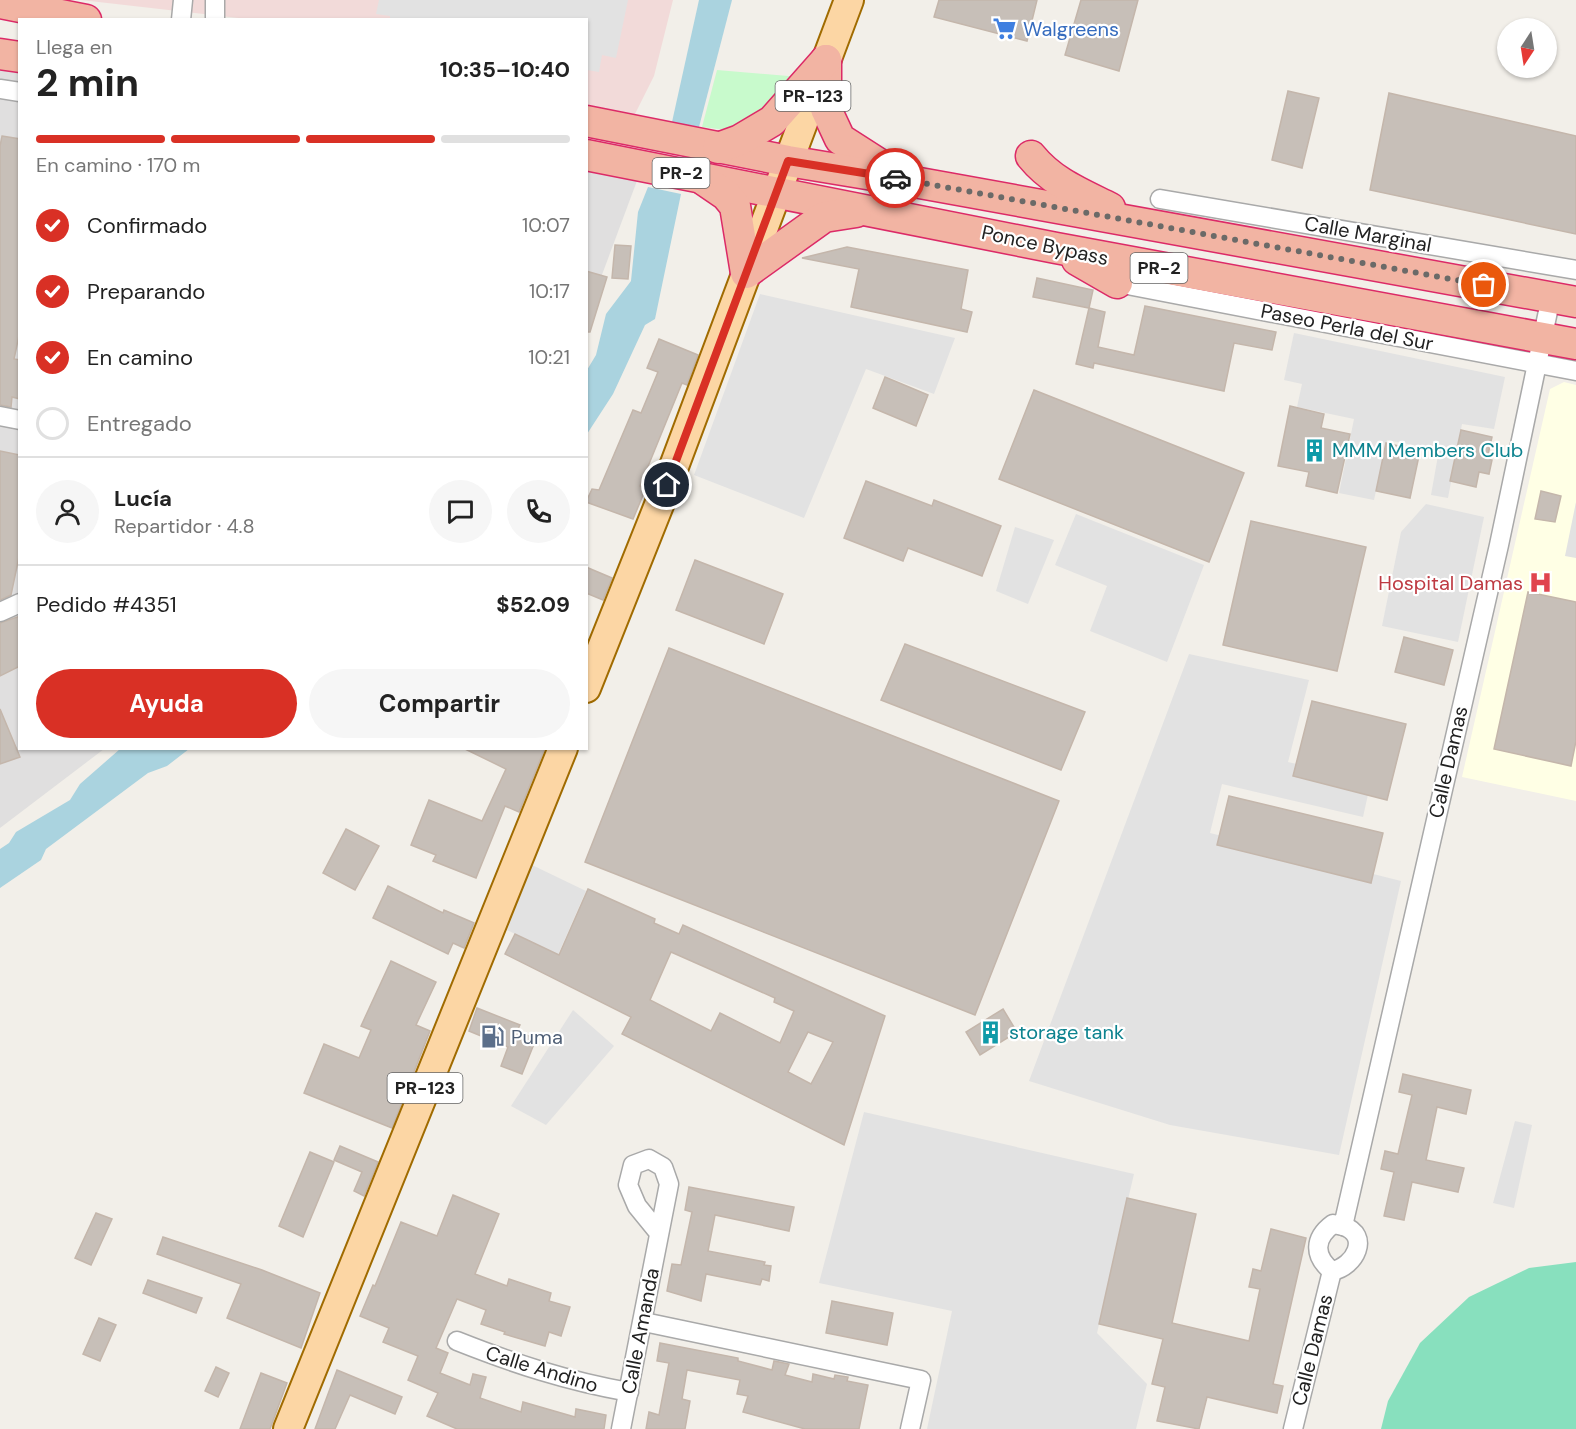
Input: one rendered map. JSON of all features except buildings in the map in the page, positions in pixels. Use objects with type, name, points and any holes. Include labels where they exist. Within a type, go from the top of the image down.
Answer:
[{"type":"highway","points":[[0,3],[76,18]]},
{"type":"highway","points":[[718,148],[740,140],[772,121],[826,60]]},
{"type":"highway","points":[[826,60],[826,109],[840,139],[903,180]]},
{"type":"highway","name":"Ponce Bypass","points":[[588,121],[788,161],[1564,300]]},
{"type":"highway","name":"Ponce Bypass","points":[[588,155],[1056,248],[1540,350],[1576,344]]},
{"type":"highway","points":[[1030,156],[1044,172],[1065,186],[1145,225]]},
{"type":"highway","points":[[699,176],[726,195],[735,206],[746,273],[824,217],[867,210]]},
{"type":"highway","points":[[1056,248],[1117,283]]},
{"type":"main road","name":"PR-123","points":[[588,683],[667,485],[849,0]]},
{"type":"main road","name":"PR-123","points":[[288,1429],[561,750]]},
{"type":"street","points":[[181,18],[183,0]]},
{"type":"street","points":[[215,0],[215,18]]},
{"type":"street","points":[[0,89],[18,92]]},
{"type":"street","name":"Calle Marginal","points":[[1160,199],[1576,270]]},
{"type":"street","name":"Paseo Perla del Sur","points":[[1117,283],[1540,350],[1576,371]]},
{"type":"street","name":"Calle Damas","points":[[1343,1226],[1499,544],[1540,350],[1564,300]]},
{"type":"street","points":[[0,416],[18,420]]},
{"type":"street","points":[[0,612],[18,604]]},
{"type":"street","name":"Calle Damas","points":[[1333,1224],[1350,1228],[1355,1235],[1358,1248],[1352,1262],[1341,1269],[1332,1271],[1323,1264],[1317,1254],[1317,1243],[1325,1229],[1333,1224]]},
{"type":"street","name":"Calle Amanda","points":[[621,1429],[644,1322],[658,1233]]},
{"type":"street","name":"Calle Damas","points":[[1293,1429],[1332,1271]]},
{"type":"street","points":[[644,1322],[921,1380],[910,1429]]},
{"type":"street","name":"Calle Andino","points":[[457,1341],[517,1365],[570,1382],[628,1392]]},
{"type":"shaded area","points":[[81,0],[673,0],[654,76],[632,120],[588,112],[588,18],[238,18]]},
{"type":"shaded area","points":[[379,0],[628,0],[616,58],[602,55],[599,72],[588,70],[588,18],[390,18],[390,16],[376,14]]},
{"type":"shaded area","points":[[0,61],[18,64],[18,750],[103,750],[0,828]]},
{"type":"shaded area","points":[[588,162],[641,170],[588,312]]},
{"type":"shaded area","points":[[760,294],[955,338],[934,394],[866,369],[804,518],[694,475]]},
{"type":"shaded area","points":[[1294,333],[1505,377],[1494,429],[1462,424],[1448,498],[1431,495],[1439,450],[1387,440],[1374,500],[1339,493],[1354,419],[1297,407],[1302,384],[1284,380]]},
{"type":"shaded area","name":"Hospital Damas","points":[[1564,382],[1576,385],[1576,801],[1462,777],[1550,389]]},
{"type":"shaded area","points":[[1576,502],[1576,558],[1565,556]]},
{"type":"shaded area","points":[[1426,504],[1484,517],[1458,642],[1382,626],[1401,532]]},
{"type":"shaded area","points":[[1076,514],[1204,565],[1167,662],[1090,631],[1107,586],[1055,565]]},
{"type":"shaded area","points":[[1015,527],[1054,540],[1028,604],[996,591]]},
{"type":"shaded area","points":[[1189,654],[1309,680],[1288,762],[1371,781],[1363,817],[1222,784],[1210,833],[1401,881],[1339,1155],[1170,1125],[1029,1081]]},
{"type":"shaded area","points":[[532,865],[586,891],[558,955],[507,930]]},
{"type":"shaded area","points":[[573,1010],[614,1046],[546,1125],[511,1106]]},
{"type":"shaded area","points":[[864,1112],[1134,1174],[1097,1333],[1147,1384],[1136,1429],[927,1429],[952,1311],[819,1283]]},
{"type":"shaded area","points":[[1515,1121],[1532,1125],[1514,1208],[1493,1203]]},
{"type":"green space","points":[[717,70],[800,77],[771,109],[727,130],[702,127]]},
{"type":"green space","points":[[1576,1262],[1576,1429],[1381,1429],[1388,1401],[1420,1343],[1469,1297],[1529,1268]]},
{"type":"water","points":[[699,0],[732,0],[699,127],[672,122]]},
{"type":"water","points":[[648,187],[681,194],[655,319],[645,325],[613,394],[588,432],[588,368],[596,355],[606,314],[631,281],[638,212]]},
{"type":"water","points":[[119,750],[188,750],[167,766],[148,773],[46,849],[41,860],[0,888],[0,849],[9,843],[16,832],[70,800],[80,784]]},
{"type":"way so far","points":[[895,178],[1484,285]]},
{"type":"place","name":"Walgreens","points":[[1005,29]]},
{"type":"place","name":"MMM Members Club","points":[[1314,450]]},
{"type":"place","name":"Hospital Damas","points":[[1541,583]]},
{"type":"place","name":"storage tank","points":[[991,1032]]},
{"type":"place","name":"Puma","points":[[493,1037]]},
{"type":"route","points":[[667,485],[788,161],[895,178]]}]
